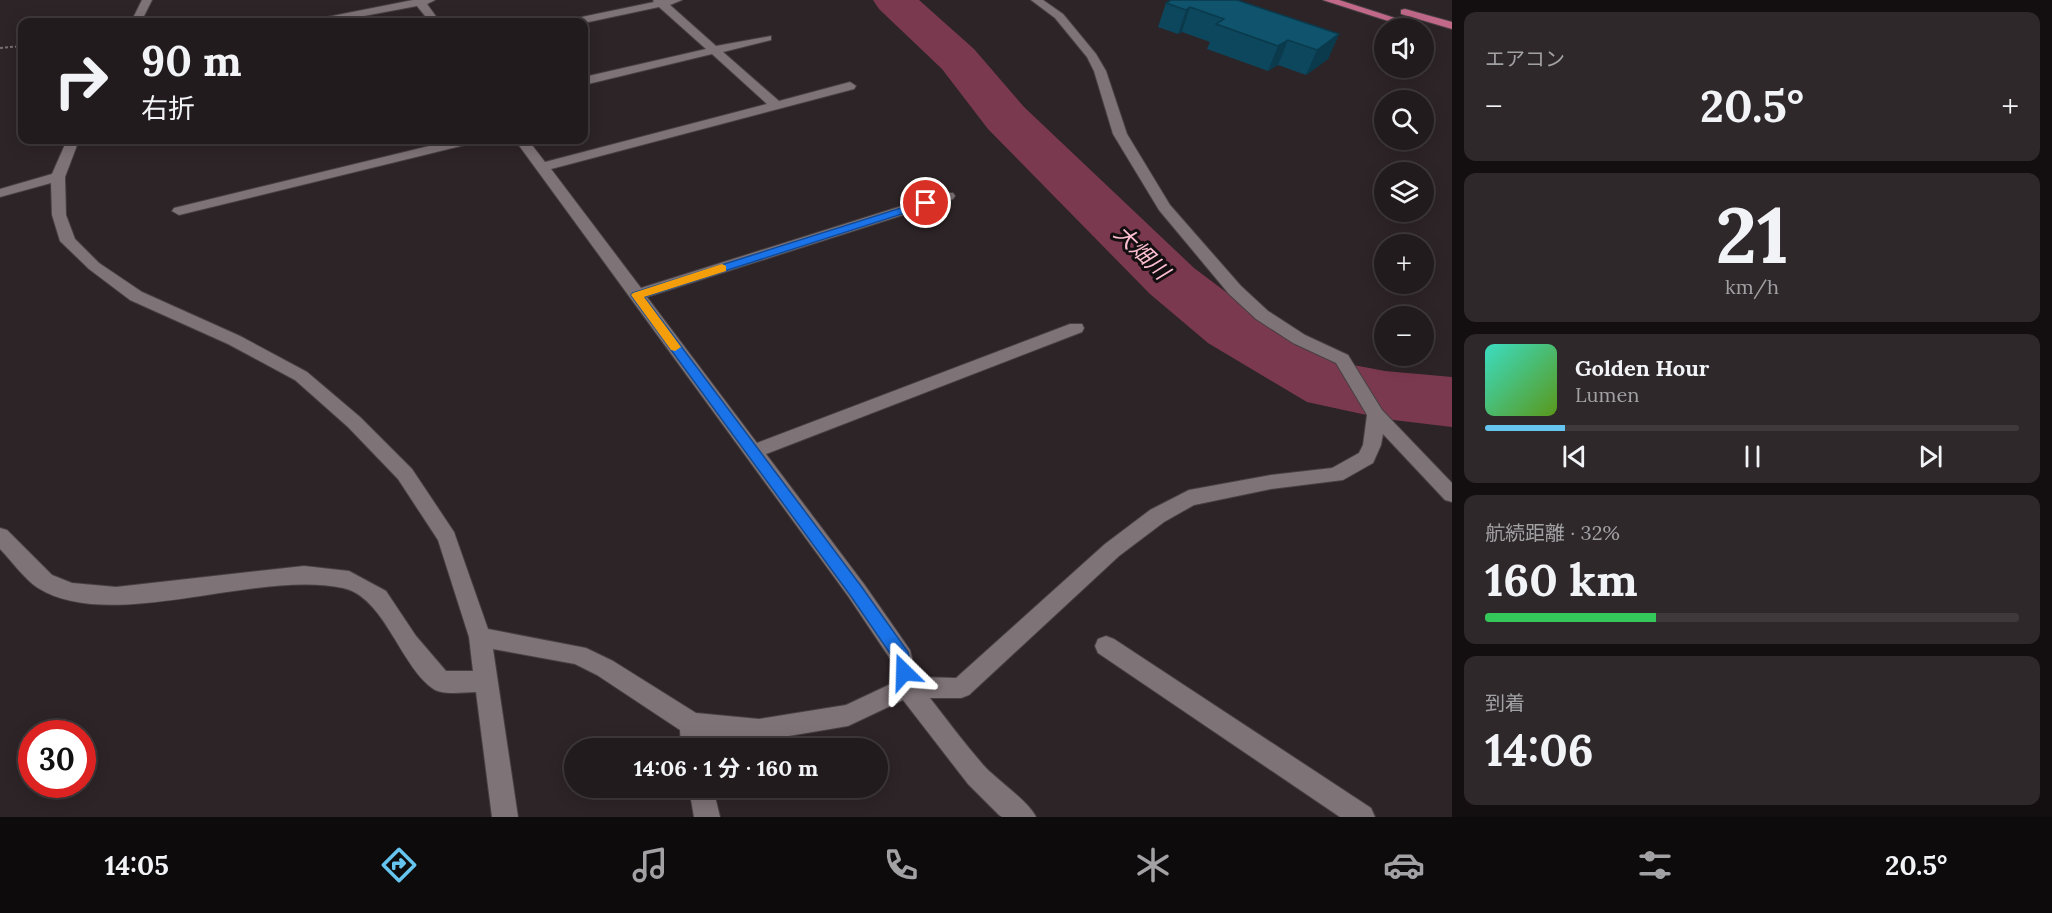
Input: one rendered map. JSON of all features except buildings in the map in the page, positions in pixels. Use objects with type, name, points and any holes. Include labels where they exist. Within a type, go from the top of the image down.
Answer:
[{"type":"main road","points":[[1328,0],[1386,18]]},
{"type":"main road","points":[[1366,0],[1452,26]]},
{"type":"main road","points":[[1434,33],[1452,38]]},
{"type":"street","points":[[138,18],[147,0]]},
{"type":"street","points":[[588,18],[677,0]]},
{"type":"street","points":[[1036,0],[1059,15],[1092,56],[1100,71],[1120,134],[1164,207],[1235,290],[1262,315],[1299,339],[1342,359],[1373,411],[1452,495]]},
{"type":"street","points":[[337,18],[422,1],[433,18]]},
{"type":"street","points":[[660,2],[776,105]]},
{"type":"street","points":[[588,80],[767,38]]},
{"type":"street","points":[[542,167],[850,86]]},
{"type":"street","points":[[71,144],[58,177],[59,215],[68,241],[94,266],[136,296],[234,340],[301,376],[354,422],[405,474],[447,538],[480,637],[505,817]]},
{"type":"street","points":[[179,211],[452,144]]},
{"type":"street","points":[[525,144],[856,590],[902,657],[907,687],[982,780],[1009,808],[1023,817]]},
{"type":"street","points":[[0,193],[58,177]]},
{"type":"street","points":[[637,295],[948,196]]},
{"type":"street","points":[[753,452],[1076,328]]},
{"type":"street","points":[[480,637],[578,655],[605,668],[692,724],[759,730],[848,715],[907,687],[961,688],[1112,550],[1157,516],[1189,498],[1271,482],[1336,475],[1366,458],[1372,445],[1373,411]]},
{"type":"street","points":[[0,536],[45,581],[70,592],[116,596],[304,575],[349,580],[378,597],[408,643],[440,681],[486,682]]},
{"type":"street","points":[[1106,646],[1362,817]]},
{"type":"street","points":[[692,724],[693,738]]},
{"type":"street","points":[[702,798],[707,817]]},
{"type":"path","points":[[0,48],[18,46]]},
{"type":"waterway","name":"大畑川","points":[[894,0],[958,59],[1006,118],[1172,281],[1231,328],[1331,385],[1385,395],[1452,402]]},
{"type":"slow traffic","points":[[675,347],[637,295],[722,268]]},
{"type":"route","points":[[904,672],[902,657],[856,590],[637,295],[926,203]]}]
